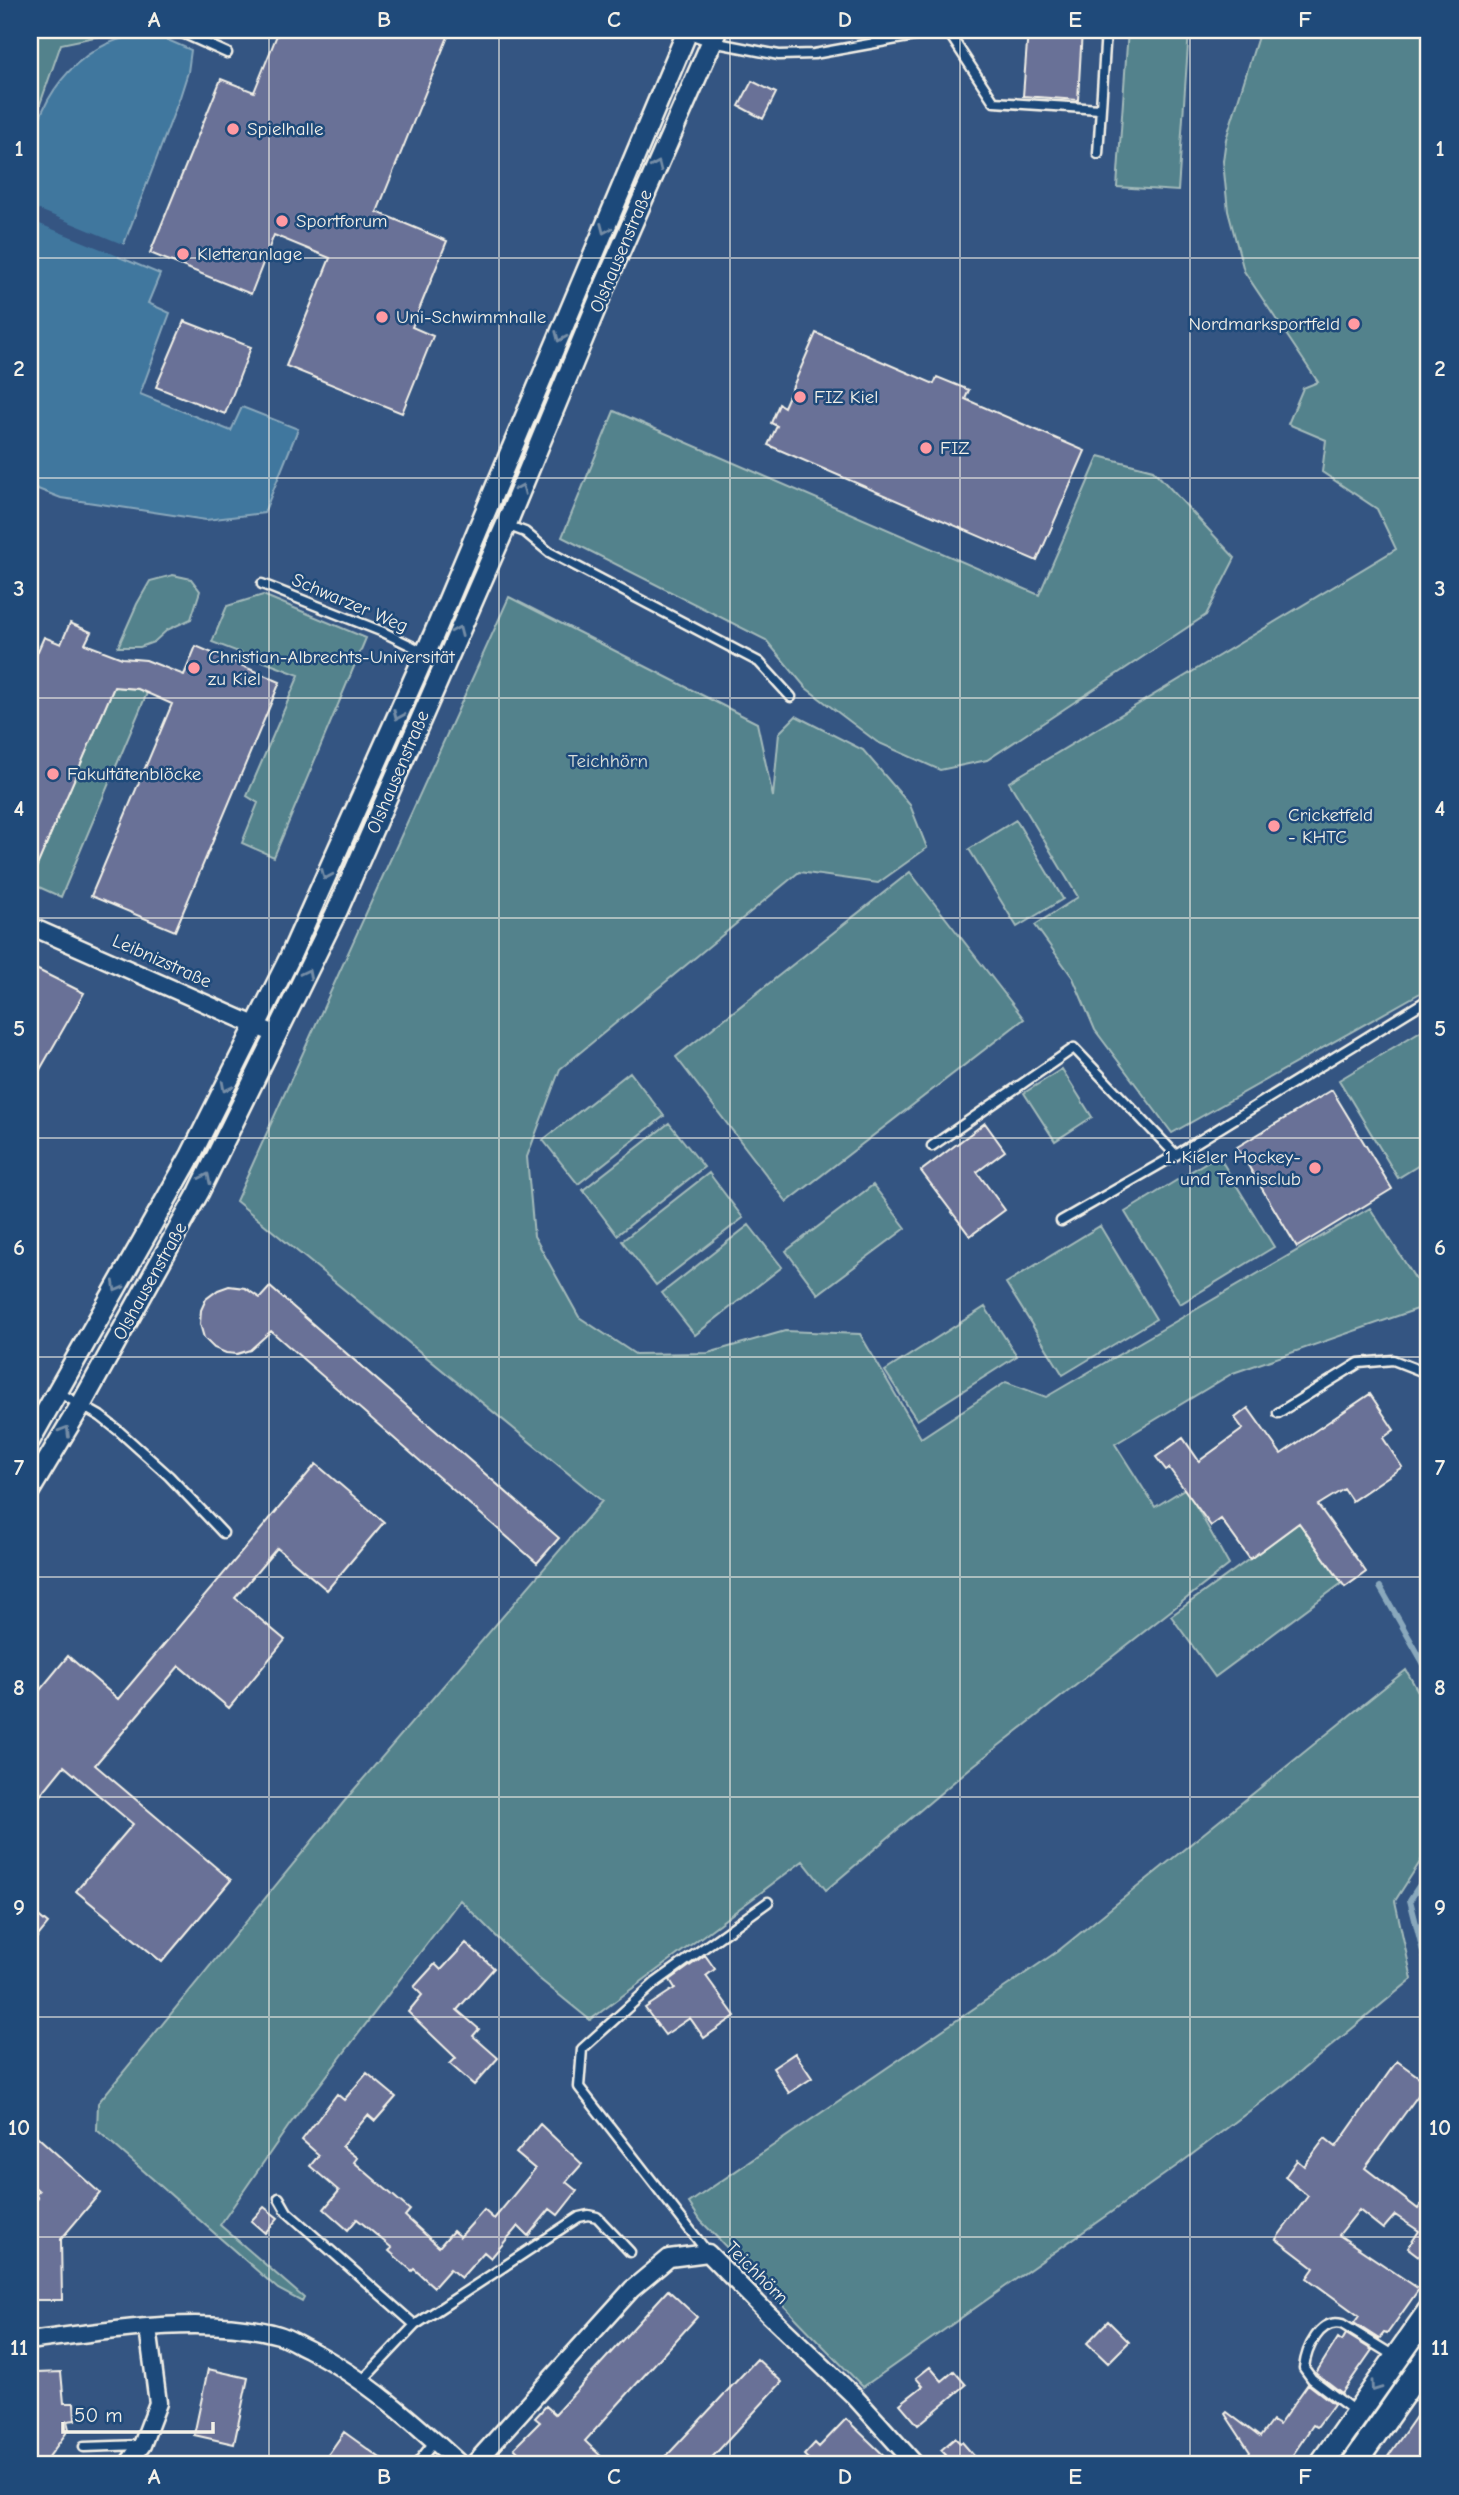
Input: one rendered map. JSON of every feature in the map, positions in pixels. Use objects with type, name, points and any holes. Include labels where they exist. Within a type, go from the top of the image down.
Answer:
[{"type":"main road","points":[[1321,2465],[1429,2312]]},
{"type":"main road","points":[[1353,2465],[1429,2356]]},
{"type":"street","name":"Olshausenstraße","points":[[30,1440],[190,1157],[289,959],[426,653],[685,31]]},
{"type":"street","name":"Olshausenstraße","points":[[30,1490],[81,1405],[199,1192],[338,909],[714,36]]},
{"type":"street","name":"Leibnizstraße","points":[[30,926],[277,1035]]},
{"type":"street","name":"Teichhörn","points":[[472,2465],[632,2289],[669,2259],[708,2253],[854,2396],[916,2465]]},
{"type":"street","points":[[30,2341],[101,2331],[215,2325],[281,2336],[340,2365],[461,2465]]},
{"type":"street","points":[[127,2465],[142,2445],[158,2403],[148,2328]]},
{"type":"lane","points":[[176,30],[227,52]]},
{"type":"lane","points":[[685,31],[714,36],[779,55],[814,54],[947,30],[994,102],[1100,109]]},
{"type":"lane","points":[[1098,154],[1106,30]]},
{"type":"lane","points":[[506,524],[525,532],[550,552],[759,662],[791,697]]},
{"type":"lane","name":"Schwarzer Weg","points":[[262,584],[383,632],[426,653]]},
{"type":"lane","points":[[1061,1221],[1176,1155],[1429,999]]},
{"type":"lane","points":[[932,1146],[1074,1048],[1176,1155]]},
{"type":"lane","points":[[1278,1413],[1359,1363],[1393,1360],[1429,1374]]},
{"type":"lane","points":[[58,1392],[100,1416],[169,1476],[223,1533]]},
{"type":"lane","points":[[708,2253],[579,2087],[582,2049],[655,1983],[768,1902]]},
{"type":"lane","points":[[279,2198],[287,2212],[415,2325]]},
{"type":"lane","points":[[362,2381],[415,2325],[579,2217],[597,2217],[630,2252]]},
{"type":"lane","points":[[1357,2413],[1312,2379],[1304,2368],[1305,2359],[1322,2327],[1334,2322],[1342,2324],[1396,2357]]},
{"type":"lane","points":[[416,2465],[435,2441]]},
{"type":"lane","points":[[84,2447],[142,2445]]},
{"type":"green space","points":[[30,30],[128,30],[61,44],[30,133]]},
{"type":"green space","points":[[1128,30],[1189,30],[1178,191],[1117,187]]},
{"type":"green space","points":[[1260,30],[1429,30],[1429,988],[1172,1133],[1095,1030],[1073,978],[1035,925],[1078,897],[1009,782],[1396,549],[1377,509],[1322,472],[1326,440],[1288,424],[1303,388],[1318,382],[1244,271],[1228,211],[1223,161],[1226,139]]},
{"type":"green space","points":[[581,301],[588,303],[518,467],[512,465]]},
{"type":"green space","points":[[614,411],[1039,595],[1099,456],[1153,470],[1235,558],[1206,615],[987,760],[940,770],[877,742],[806,688],[766,640],[562,537]]},
{"type":"green space","points":[[173,575],[191,579],[200,591],[191,619],[167,630],[154,642],[140,647],[118,647],[150,581]]},
{"type":"green space","points":[[263,595],[366,638],[274,857],[242,843],[258,803],[247,796],[299,675],[212,642],[227,606]]},
{"type":"green space","points":[[509,597],[757,723],[773,797],[779,733],[796,716],[863,750],[910,805],[927,848],[878,883],[799,872],[560,1069],[527,1157],[534,1236],[579,1317],[635,1354],[708,1353],[785,1331],[860,1334],[921,1438],[1006,1382],[1046,1397],[1370,1208],[1429,1300],[1429,1305],[1233,1373],[1115,1444],[1155,1507],[1186,1488],[1229,1565],[969,1769],[826,1890],[803,1861],[590,2020],[537,1977],[460,1900],[290,2124],[220,2225],[304,2298],[302,2302],[278,2289],[97,2130],[98,2103],[352,1792],[602,1501],[236,1201]]},
{"type":"green space","points":[[114,687],[138,689],[147,693],[61,897],[30,881]]},
{"type":"green space","points":[[1016,820],[1063,899],[1017,927],[969,849]]},
{"type":"green space","points":[[910,872],[1024,1019],[787,1202],[676,1057]]},
{"type":"green space","points":[[1429,1026],[1429,1159],[1398,1178],[1339,1080]]},
{"type":"green space","points":[[1062,1069],[1092,1117],[1055,1141],[1024,1093]]},
{"type":"green space","points":[[630,1072],[664,1116],[578,1184],[543,1140]]},
{"type":"green space","points":[[669,1123],[704,1167],[617,1235],[583,1190]]},
{"type":"green space","points":[[1218,1155],[1274,1247],[1180,1304],[1125,1212]]},
{"type":"green space","points":[[709,1173],[743,1218],[656,1285],[622,1241]]},
{"type":"green space","points":[[873,1185],[906,1228],[818,1294],[786,1251]]},
{"type":"green space","points":[[749,1225],[782,1267],[695,1335],[662,1293]]},
{"type":"green space","points":[[1100,1226],[1156,1319],[1063,1375],[1006,1283]]},
{"type":"green space","points":[[985,1307],[1017,1356],[917,1420],[885,1371]]},
{"type":"green space","points":[[1299,1523],[1342,1583],[1215,1677],[1171,1616]]},
{"type":"green space","points":[[1406,1670],[1429,1711],[1429,1848],[1395,1901],[1412,1979],[1284,2085],[1178,2165],[863,2387],[701,2221],[689,2203],[1058,1951]]},
{"type":"water","points":[[154,34],[191,50],[180,97],[119,257],[160,274],[148,303],[170,313],[140,394],[231,431],[242,407],[298,429],[264,513],[206,520],[61,498],[30,486],[30,158],[35,134],[54,90],[86,56],[129,37]]},
{"type":"pier","points":[[30,206],[127,246],[123,258],[30,220]]},
{"type":"building","name":"Sportforum","points":[[279,30],[438,30],[449,34],[377,212],[447,241],[412,327],[433,336],[402,413],[286,366],[330,258],[274,235],[251,294],[150,253],[221,79],[254,92]]},
{"type":"building","points":[[1028,30],[1082,30],[1078,100],[1023,96]]},
{"type":"building","points":[[752,81],[776,93],[763,119],[739,106]]},
{"type":"building","points":[[184,321],[251,347],[225,414],[156,387]]},
{"type":"building","name":"FIZ","points":[[816,333],[934,384],[937,377],[969,390],[965,399],[1085,451],[1037,561],[768,445],[777,426],[771,423],[779,404],[784,407]]},
{"type":"building","points":[[70,623],[91,632],[85,644],[122,658],[146,660],[184,675],[196,646],[280,682],[175,931],[91,896],[172,704],[138,689],[114,687],[30,882],[30,669],[44,637],[61,644]]},
{"type":"building","points":[[30,966],[84,993],[30,1087]]},
{"type":"building","name":"1. Kieler Hockey- und Tennisclub","points":[[1332,1090],[1392,1189],[1297,1247],[1237,1147]]},
{"type":"building","points":[[985,1123],[1005,1151],[977,1172],[1005,1210],[970,1236],[921,1171]]},
{"type":"building","points":[[229,1286],[245,1288],[260,1298],[270,1287],[559,1538],[537,1563],[271,1331],[250,1350],[237,1354],[214,1348],[204,1338],[200,1324],[201,1310],[206,1299]]},
{"type":"building","points":[[1370,1394],[1394,1430],[1383,1438],[1402,1467],[1352,1501],[1344,1489],[1318,1505],[1366,1572],[1345,1587],[1299,1523],[1250,1559],[1221,1519],[1211,1526],[1169,1468],[1166,1470],[1156,1457],[1183,1438],[1199,1461],[1243,1429],[1235,1418],[1248,1408],[1281,1454]]},
{"type":"building","points":[[316,1464],[384,1522],[327,1590],[277,1548],[235,1598],[285,1640],[229,1708],[179,1666],[95,1765],[231,1880],[162,1962],[76,1891],[133,1824],[64,1766],[39,1797],[30,1789],[30,1702],[68,1656],[118,1699]]},
{"type":"building","points":[[30,1909],[48,1924],[30,1946]]},
{"type":"building","points":[[466,1943],[494,1968],[457,2010],[479,2029],[473,2036],[498,2058],[474,2085],[450,2064],[456,2058],[408,2012],[422,1995],[414,1987],[435,1964],[441,1970]]},
{"type":"building","points":[[705,1955],[715,1969],[706,1976],[735,2016],[704,2038],[690,2018],[665,2035],[645,2008],[675,1988],[670,1980]]},
{"type":"building","points":[[795,2053],[812,2078],[789,2093],[773,2068]]},
{"type":"building","points":[[1397,2061],[1427,2083],[1365,2168],[1418,2209],[1429,2193],[1429,2264],[1408,2248],[1419,2231],[1395,2215],[1383,2229],[1359,2210],[1339,2235],[1419,2289],[1387,2334],[1384,2333],[1379,2339],[1354,2323],[1359,2316],[1307,2278],[1314,2268],[1276,2239],[1308,2196],[1285,2177],[1297,2160],[1304,2166],[1325,2138],[1336,2147]]},
{"type":"building","points":[[367,2073],[396,2097],[375,2121],[368,2115],[342,2146],[357,2158],[354,2162],[410,2210],[405,2216],[439,2247],[453,2231],[460,2237],[484,2210],[494,2219],[535,2169],[516,2153],[540,2124],[582,2164],[566,2182],[577,2191],[558,2215],[550,2209],[528,2236],[518,2226],[491,2258],[484,2252],[461,2278],[450,2269],[434,2287],[389,2251],[392,2248],[357,2219],[348,2230],[324,2209],[339,2191],[310,2166],[319,2155],[302,2140],[337,2094],[344,2100]]},
{"type":"building","points":[[30,2130],[100,2193],[61,2239],[62,2300],[30,2300],[30,2207],[38,2198],[35,2195],[39,2191],[30,2183]]},
{"type":"building","points":[[264,2207],[278,2218],[265,2233],[251,2221]]},
{"type":"building","points":[[668,2290],[697,2317],[585,2441],[610,2465],[531,2465],[514,2448],[540,2422],[535,2418],[546,2406],[555,2414]]},
{"type":"building","points":[[1108,2321],[1129,2342],[1108,2363],[1087,2343]]},
{"type":"building","points":[[1346,2334],[1372,2350],[1342,2393],[1316,2373],[1338,2338],[1342,2341]]},
{"type":"building","points":[[757,2359],[782,2382],[705,2465],[658,2465]]},
{"type":"building","points":[[930,2367],[942,2381],[954,2371],[966,2385],[918,2425],[900,2404],[923,2386],[916,2378]]},
{"type":"building","points":[[208,2369],[248,2378],[234,2444],[194,2435]]},
{"type":"building","points":[[61,2372],[64,2403],[74,2403],[75,2420],[67,2421],[69,2429],[43,2465],[30,2465],[30,2379],[37,2379],[37,2373]]},
{"type":"building","points":[[1308,2384],[1334,2404],[1317,2427],[1313,2425],[1286,2465],[1241,2465],[1250,2452],[1225,2414],[1227,2412],[1260,2437],[1272,2421],[1279,2425]]},
{"type":"building","points":[[1429,2398],[1429,2465],[1382,2465],[1408,2428]]},
{"type":"building","points":[[846,2419],[894,2465],[814,2465],[804,2455],[815,2443],[819,2447]]},
{"type":"building","points":[[344,2432],[390,2465],[321,2465]]},
{"type":"building","points":[[955,2438],[962,2442],[982,2465],[934,2465],[946,2455],[941,2450]]},
{"type":"waterway","points":[[1380,1587],[1429,1673]]},
{"type":"waterway","points":[[1429,1871],[1410,1900],[1429,1975]]},
{"type":"place","name":"Spielhalle","points":[[233,129]]},
{"type":"place","name":"Sportforum","points":[[282,221]]},
{"type":"place","name":"Kletteranlage","points":[[183,254]]},
{"type":"place","name":"Uni-Schwimmhalle","points":[[382,317]]},
{"type":"place","name":"Nordmarksportfeld","points":[[1354,324]]},
{"type":"place","name":"FIZ Kiel","points":[[800,397]]},
{"type":"place","name":"FIZ","points":[[926,448]]},
{"type":"place","name":"Christian-Albrechts-Universität zu Kiel","points":[[194,668]]},
{"type":"place","name":"Fakultätenblöcke","points":[[53,774]]},
{"type":"place","name":"Cricketfeld - KHTC","points":[[1274,826]]},
{"type":"place","name":"1. Kieler Hockey- und Tennisclub","points":[[1315,1168]]}]
